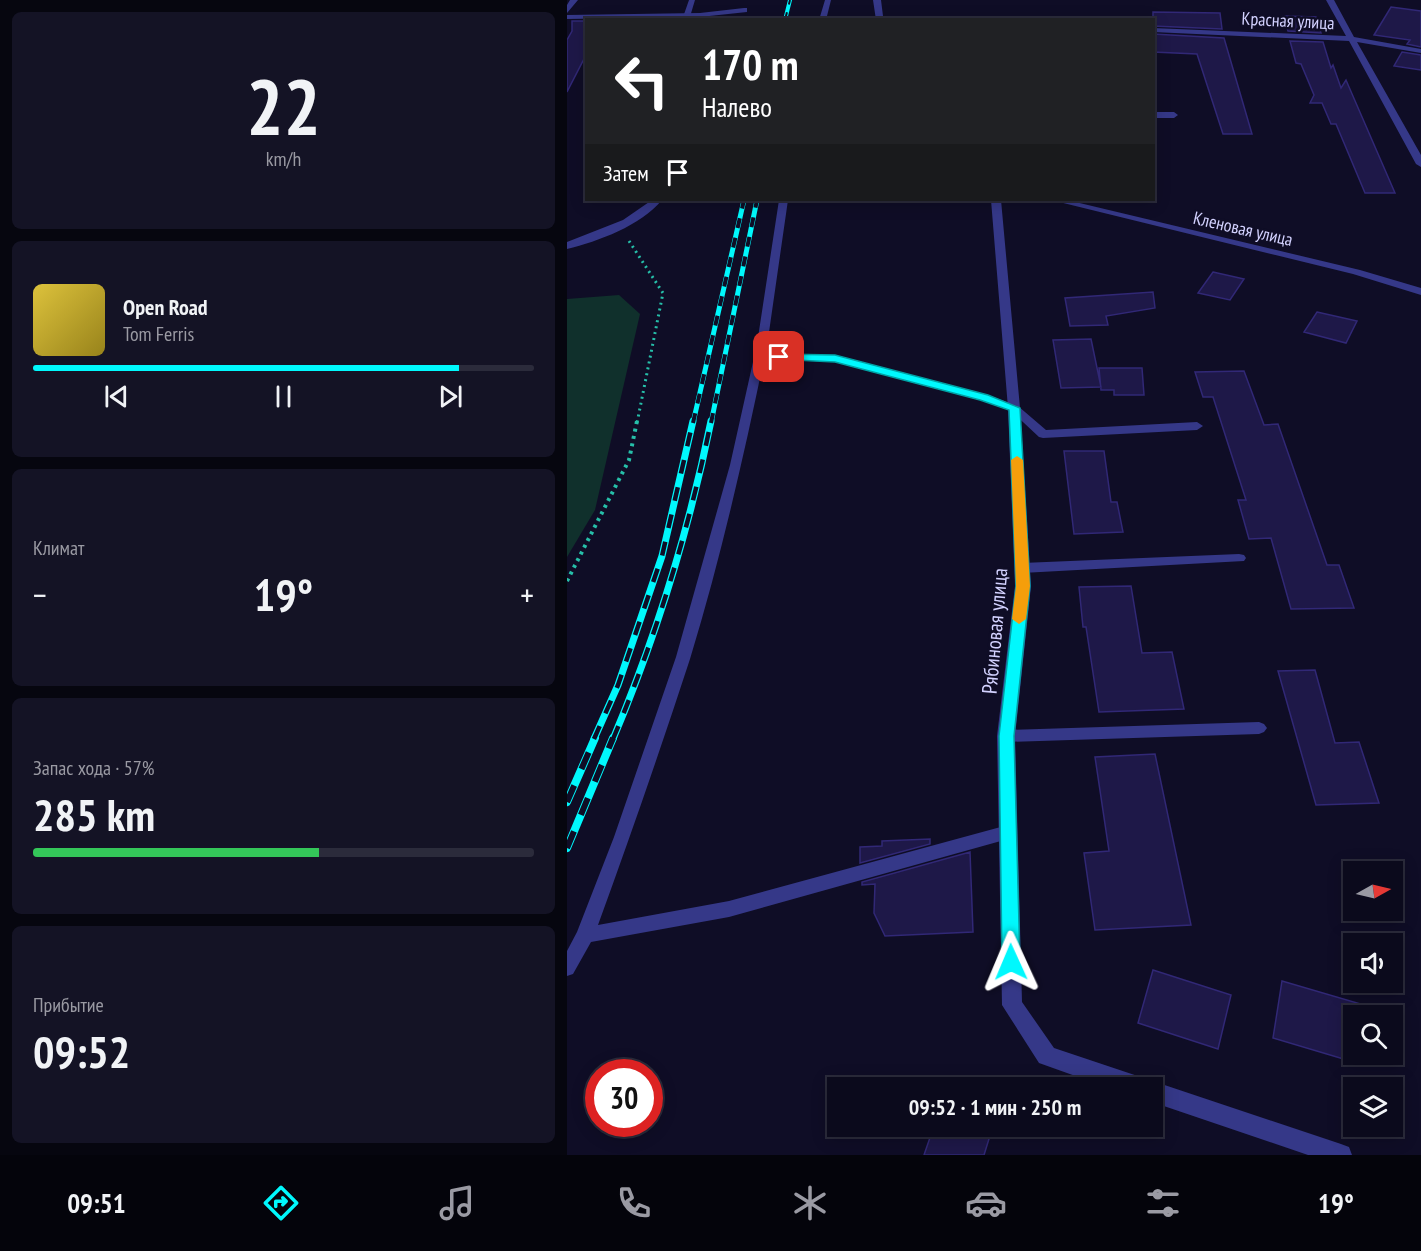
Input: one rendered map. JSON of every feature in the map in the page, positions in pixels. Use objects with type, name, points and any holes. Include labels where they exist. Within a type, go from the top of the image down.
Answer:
[{"type":"street","points":[[567,11],[574,0]]},
{"type":"street","points":[[745,0],[746,18]]},
{"type":"street","points":[[877,0],[880,18]]},
{"type":"street","points":[[1330,0],[1419,154],[1421,164]]},
{"type":"street","points":[[567,16],[685,17],[744,10]]},
{"type":"street","name":"Красная улица","points":[[1155,30],[1353,39],[1421,51]]},
{"type":"street","points":[[1155,115],[1174,115]]},
{"type":"street","points":[[567,246],[619,226],[649,209],[656,201]]},
{"type":"street","name":"Рябиновая улица","points":[[996,201],[1014,408],[1023,586],[1007,736],[1012,1005],[1047,1056],[1109,1077]]},
{"type":"street","name":"Кленовая улица","points":[[1060,201],[1356,272],[1421,292]]},
{"type":"street","points":[[1163,1095],[1341,1155]]},
{"type":"lane","points":[[685,17],[692,0]]},
{"type":"lane","points":[[823,18],[828,0]]},
{"type":"lane","points":[[567,968],[585,936],[622,837],[683,657],[736,465],[760,356],[783,201]]},
{"type":"lane","points":[[760,356],[835,358],[984,397],[1014,408],[1043,434],[1197,426]]},
{"type":"lane","points":[[1022,568],[1239,558]]},
{"type":"lane","points":[[1007,736],[1259,728]]},
{"type":"lane","points":[[585,936],[729,909],[1008,832]]},
{"type":"path","points":[[567,581],[629,460],[663,293],[619,226]]},
{"type":"green space","points":[[619,295],[640,314],[595,510],[567,557],[567,299]]},
{"type":"building","points":[[1391,7],[1421,11],[1421,47],[1407,44],[1410,40],[1374,35]]},
{"type":"building","points":[[1153,12],[1220,13],[1222,29],[1155,26],[1155,18],[1153,18]]},
{"type":"building","points":[[1283,16],[1316,17],[1321,33],[1288,31]]},
{"type":"building","points":[[572,21],[585,21],[585,57],[567,92],[567,40],[572,31]]},
{"type":"building","points":[[1155,34],[1224,38],[1252,134],[1223,134],[1197,54],[1155,52]]},
{"type":"building","points":[[1290,41],[1323,42],[1331,68],[1333,65],[1341,88],[1346,80],[1395,193],[1365,193],[1336,124],[1331,124],[1322,103],[1310,103],[1314,95],[1301,64],[1296,63]]},
{"type":"building","points":[[1402,52],[1421,55],[1421,70],[1394,66]]},
{"type":"building","points":[[1213,272],[1244,279],[1230,300],[1198,293]]},
{"type":"building","points":[[1153,292],[1155,308],[1106,316],[1108,325],[1070,326],[1065,298]]},
{"type":"building","points":[[1317,312],[1357,321],[1346,343],[1304,332]]},
{"type":"building","points":[[1091,339],[1101,387],[1061,388],[1053,340]]},
{"type":"building","points":[[1099,368],[1142,368],[1144,395],[1114,395],[1114,390],[1101,390]]},
{"type":"building","points":[[1244,371],[1264,425],[1278,424],[1327,565],[1339,565],[1354,608],[1291,609],[1271,538],[1249,539],[1238,500],[1246,500],[1213,397],[1203,397],[1195,372]]},
{"type":"building","points":[[1064,451],[1104,451],[1111,502],[1117,502],[1123,532],[1074,534]]},
{"type":"building","points":[[1131,586],[1142,653],[1172,652],[1184,709],[1099,712],[1086,627],[1083,627],[1079,587]]},
{"type":"building","points":[[1315,670],[1335,743],[1359,742],[1379,803],[1316,805],[1278,671]]},
{"type":"building","points":[[1155,754],[1191,925],[1095,930],[1084,853],[1109,851],[1095,757]]},
{"type":"building","points":[[930,839],[930,844],[860,863],[860,847],[882,846],[882,841]]},
{"type":"building","points":[[970,852],[973,932],[885,936],[874,913],[875,884],[862,885],[862,882]]},
{"type":"building","points":[[1153,970],[1231,995],[1218,1049],[1138,1023]]},
{"type":"building","points":[[1282,981],[1364,1005],[1343,1005],[1343,1059],[1273,1038]]},
{"type":"building","points":[[930,1137],[990,1137],[984,1155],[924,1155]]},
{"type":"railway","points":[[786,18],[790,0]]},
{"type":"railway","points":[[693,423],[744,201]]},
{"type":"railway","points":[[711,423],[757,201]]},
{"type":"railway","points":[[594,739],[618,685],[662,556],[693,421]]},
{"type":"railway","points":[[613,739],[629,701],[670,583],[682,543],[711,421]]},
{"type":"railway","points":[[567,802],[595,738]]},
{"type":"railway","points":[[567,848],[613,738]]},
{"type":"slow traffic","points":[[1017,460],[1023,586],[1019,619]]},
{"type":"route","points":[[779,357],[835,358],[984,397],[1014,408],[1023,586],[1007,736],[1011,962]]}]
